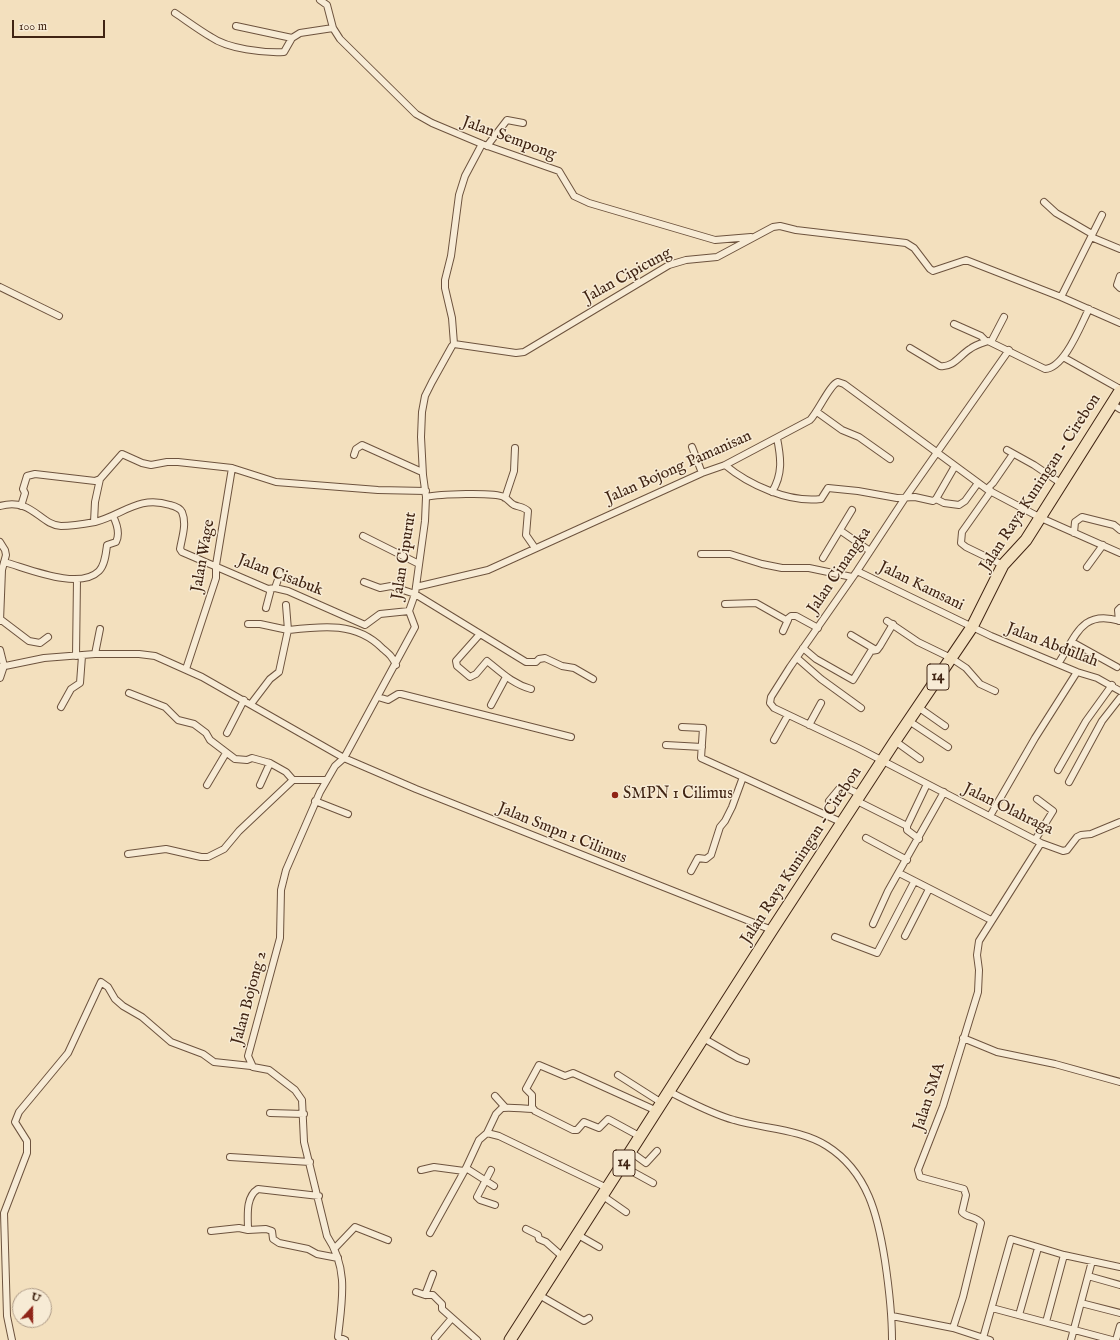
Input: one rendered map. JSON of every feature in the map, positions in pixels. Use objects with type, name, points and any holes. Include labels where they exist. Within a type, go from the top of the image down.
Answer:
[{"type":"highway","name":"Jalan Raya Kuningan - Cirebon","points":[[510,1340],[564,1258],[772,930],[972,627],[1003,565],[1026,540],[1062,484],[1116,407],[1120,390]]},
{"type":"street","name":"Jalan Sempong","points":[[320,0],[327,5],[330,11],[333,28],[340,39],[416,114],[485,145],[559,171],[574,196],[588,203],[715,240],[748,237]]},
{"type":"street","points":[[175,13],[211,38],[233,46],[284,52],[292,38],[303,31],[333,28]]},
{"type":"street","points":[[236,26],[292,38]]},
{"type":"street","points":[[454,344],[452,318],[445,288],[445,280],[451,256],[459,195],[465,176],[485,145],[507,120],[523,123]]},
{"type":"street","points":[[1044,202],[1056,213],[1091,235],[1120,249]]},
{"type":"street","points":[[1102,215],[1061,297],[1089,308],[1120,323]]},
{"type":"street","name":"Jalan Cipicung","points":[[454,344],[516,353],[524,352],[669,265],[686,260],[717,257],[748,237],[773,227],[780,226],[796,230],[891,240],[909,244],[930,269],[937,270],[966,260],[1061,297]]},
{"type":"street","points":[[1120,276],[1117,285],[1120,288]]},
{"type":"street","points":[[0,287],[59,316]]},
{"type":"street","points":[[954,324],[982,336],[988,342],[1009,350],[1045,369],[1049,368],[1063,357],[1089,308]]},
{"type":"street","points":[[910,348],[940,366],[949,366],[972,347],[988,342],[1004,317]]},
{"type":"street","name":"Jalan Cipurut","points":[[344,758],[396,665],[415,627],[409,611],[416,590],[426,494],[422,472],[422,412],[425,396],[444,358],[454,344]]},
{"type":"street","name":"Jalan Cinangka","points":[[882,762],[858,748],[774,708],[770,705],[769,701],[803,648],[857,571],[905,498],[1009,350]]},
{"type":"street","points":[[1063,357],[1120,390]]},
{"type":"street","name":"Jalan Bojong Pamanisan","points":[[416,590],[488,570],[702,472],[725,465],[806,422],[817,412],[833,384],[840,382],[989,490],[1041,518],[1120,553]]},
{"type":"street","points":[[817,412],[842,430],[859,437],[890,460]]},
{"type":"street","points":[[772,492],[777,483],[782,462],[777,438]]},
{"type":"street","points":[[354,455],[356,449],[362,445],[422,472]]},
{"type":"street","points":[[692,447],[702,472]]},
{"type":"street","points":[[505,498],[514,471],[515,448]]},
{"type":"street","points":[[1007,450],[1034,465],[1062,484]]},
{"type":"street","points":[[94,522],[94,502],[100,479],[122,454],[142,463],[152,465],[178,462],[232,468],[276,482],[426,494],[486,494],[505,498],[509,502],[525,508],[528,511],[526,535],[535,548]]},
{"type":"street","points":[[1003,565],[966,547],[961,543],[962,532],[1013,454]]},
{"type":"street","points":[[725,465],[735,473],[772,492],[818,500],[822,498],[828,488],[905,498],[915,497],[959,505],[965,501],[978,483]]},
{"type":"street","points":[[936,500],[955,466]]},
{"type":"street","name":"Jalan Wage","points":[[186,669],[216,578],[216,565],[232,468]]},
{"type":"street","points":[[20,506],[25,493],[23,489],[28,476],[72,478],[91,481],[100,479]]},
{"type":"street","name":"Jalan Cisabuk","points":[[0,506],[10,503],[20,506],[60,526],[94,522],[113,516],[130,506],[148,501],[177,507],[182,512],[184,526],[181,551],[273,588],[311,600],[365,625],[380,614],[409,611]]},
{"type":"street","points":[[823,558],[841,531],[852,510]]},
{"type":"street","points":[[4,562],[43,575],[77,580],[99,571],[104,562],[108,545],[116,542],[117,530],[113,516]]},
{"type":"street","points":[[1074,533],[1075,522],[1082,517],[1114,526],[1120,530]]},
{"type":"street","points":[[841,531],[870,551]]},
{"type":"street","points":[[363,536],[419,564]]},
{"type":"street","points":[[0,542],[5,550],[4,562],[1,570],[0,620],[29,640],[40,643],[48,637]]},
{"type":"street","points":[[1086,567],[1103,545]]},
{"type":"street","points":[[702,554],[730,554],[762,564],[782,568],[809,568],[852,577]]},
{"type":"street","points":[[266,608],[281,571]]},
{"type":"street","name":"Jalan Kamsani","points":[[857,571],[936,611],[972,627]]},
{"type":"street","points":[[62,707],[71,689],[80,683],[77,580]]},
{"type":"street","points":[[364,582],[380,588],[391,586],[416,590],[480,634],[526,662],[536,662],[539,659],[545,658],[562,666],[577,669],[593,679]]},
{"type":"street","points":[[725,604],[756,603],[788,620]]},
{"type":"street","points":[[251,704],[270,679],[279,672],[288,630],[286,605]]},
{"type":"street","points":[[1058,664],[1072,642],[1089,620],[1096,618],[1120,621],[1118,611],[1120,608]]},
{"type":"street","points":[[783,631],[788,620],[792,616],[796,616],[818,628]]},
{"type":"street","points":[[803,648],[816,659],[853,680],[871,651],[876,650],[890,622],[918,642],[951,658],[966,668],[980,684],[994,690]]},
{"type":"street","points":[[248,624],[260,624],[288,630],[334,627],[356,631],[375,640],[392,656],[396,665]]},
{"type":"street","name":"Jalan Abdullah","points":[[972,627],[1077,672],[1097,678],[1112,685],[1120,691]]},
{"type":"street","points":[[95,654],[100,629]]},
{"type":"street","points":[[480,634],[456,661],[457,666],[470,677],[476,674],[487,661],[519,686],[531,689]]},
{"type":"street","points":[[851,635],[876,650]]},
{"type":"street","points":[[1072,642],[1117,667]]},
{"type":"street","points":[[0,650],[2,667],[0,678]]},
{"type":"street","name":"Jalan Smpn 1 Cilimus","points":[[2,667],[44,658],[95,654],[151,655],[186,669],[244,700],[344,758],[416,789],[772,930]]},
{"type":"street","points":[[797,658],[821,679],[861,708]]},
{"type":"street","points":[[990,816],[1035,738],[1077,672]]},
{"type":"street","points":[[491,705],[506,677]]},
{"type":"street","points":[[1058,770],[1086,721],[1112,685]]},
{"type":"street","points":[[129,693],[165,707],[178,720],[194,724],[206,733],[210,740],[226,753],[238,760],[247,760],[252,758],[270,763],[286,772],[293,780]]},
{"type":"street","points":[[378,696],[388,700],[398,694],[401,694],[571,737]]},
{"type":"street","points":[[1069,782],[1102,721],[1120,698]]},
{"type":"street","points":[[227,732],[244,700]]},
{"type":"street","points":[[809,725],[820,703]]},
{"type":"street","points":[[918,707],[945,726]]},
{"type":"street","points":[[774,740],[788,715]]},
{"type":"street","points":[[909,721],[948,747]]},
{"type":"street","points":[[682,727],[700,726],[704,729],[700,757],[702,759],[843,823]]},
{"type":"street","points":[[895,742],[920,759]]},
{"type":"street","points":[[666,745],[702,747]]},
{"type":"street","points":[[207,785],[226,753]]},
{"type":"street","name":"Jalan Bojong 2","points":[[344,758],[335,766],[315,801],[286,870],[281,890],[278,941],[248,1056],[252,1066],[255,1068],[269,1070],[295,1090],[302,1100],[304,1114],[304,1136],[327,1236],[335,1248],[344,1282],[338,1338],[345,1340]]},
{"type":"street","name":"Jalan Olahraga","points":[[882,762],[944,792],[1038,841],[1066,851],[1077,837],[1091,834],[1120,822]]},
{"type":"street","points":[[260,785],[270,763]]},
{"type":"street","points":[[691,871],[698,858],[706,860],[711,855],[715,838],[732,807],[743,777]]},
{"type":"street","points":[[128,854],[166,849],[201,857],[208,857],[224,849],[239,831],[293,780],[326,780]]},
{"type":"street","points":[[919,839],[907,830],[907,826],[927,784]]},
{"type":"street","points":[[829,801],[840,789],[848,789],[859,798],[907,826]]},
{"type":"street","points":[[873,924],[888,890],[919,839],[944,792]]},
{"type":"street","name":"Jalan SMA","points":[[953,1328],[963,1297],[981,1223],[977,1219],[964,1215],[962,1212],[966,1194],[964,1189],[920,1177],[918,1170],[943,1106],[978,992],[979,970],[977,954],[979,942],[990,920],[1038,841],[1053,811],[1037,799]]},
{"type":"street","points":[[315,801],[348,814]]},
{"type":"street","points":[[866,838],[907,860]]},
{"type":"street","points":[[899,873],[990,920]]},
{"type":"street","points":[[835,937],[877,953],[914,882]]},
{"type":"street","points":[[905,936],[929,889]]},
{"type":"street","points":[[12,1340],[7,1316],[4,1213],[27,1153],[27,1142],[15,1122],[19,1112],[68,1053],[100,982],[108,988],[115,999],[123,1006],[142,1017],[171,1042],[203,1054],[214,1062],[252,1066]]},
{"type":"street","points":[[703,1038],[746,1061]]},
{"type":"street","points":[[963,1038],[997,1052],[1055,1064],[1120,1082]]},
{"type":"street","points":[[533,1109],[532,1095],[526,1089],[540,1064],[564,1076],[573,1073],[660,1107]]},
{"type":"street","points":[[618,1075],[660,1107]]},
{"type":"street","points":[[670,1092],[732,1120],[798,1134],[813,1140],[827,1146],[853,1168],[870,1198],[880,1226],[892,1316],[892,1340]]},
{"type":"street","points":[[495,1096],[503,1103],[503,1108]]},
{"type":"street","points":[[430,1233],[465,1170],[479,1140],[487,1133],[496,1114],[503,1108],[516,1106],[524,1109],[533,1109],[573,1130],[577,1130],[584,1122],[599,1128],[608,1119],[640,1137]]},
{"type":"street","points":[[270,1114],[304,1114]]},
{"type":"street","points":[[487,1133],[506,1140],[605,1192],[626,1212]]},
{"type":"street","points":[[631,1152],[646,1163],[657,1151]]},
{"type":"street","points":[[230,1157],[310,1162]]},
{"type":"street","points":[[622,1166],[653,1183]]},
{"type":"street","points":[[421,1170],[434,1167],[465,1170],[494,1186]]},
{"type":"street","points":[[491,1170],[477,1197],[480,1200],[495,1205]]},
{"type":"street","points":[[248,1230],[247,1213],[250,1200],[253,1192],[258,1189],[319,1196]]},
{"type":"street","points":[[335,1248],[355,1227],[388,1240]]},
{"type":"street","points":[[211,1231],[239,1228],[248,1230],[266,1229],[272,1231],[274,1239],[279,1242],[308,1249],[317,1254],[338,1258]]},
{"type":"street","points":[[526,1229],[538,1235],[539,1239],[546,1242],[564,1258]]},
{"type":"street","points":[[578,1235],[599,1247]]},
{"type":"street","points":[[892,1316],[953,1328],[987,1339],[992,1308],[1011,1239],[1064,1255],[1120,1268]]},
{"type":"street","points":[[1019,1315],[1038,1248]]},
{"type":"street","points":[[1046,1322],[1064,1255]]},
{"type":"street","points":[[1071,1340],[1092,1261]]},
{"type":"street","points":[[425,1295],[433,1274]]},
{"type":"street","points":[[1088,1276],[1120,1285]]},
{"type":"street","points":[[416,1292],[425,1295],[433,1295],[442,1304],[442,1309],[477,1340]]},
{"type":"street","points":[[539,1295],[584,1321],[589,1318]]},
{"type":"street","points":[[1081,1303],[1120,1313]]},
{"type":"street","points":[[992,1308],[1112,1340]]},
{"type":"street","points":[[435,1338],[452,1318]]},
{"type":"street","points":[[1116,1340],[1120,1326]]},
{"type":"place","name":"SMPN 1 Cilimus","points":[[615,795]]}]
